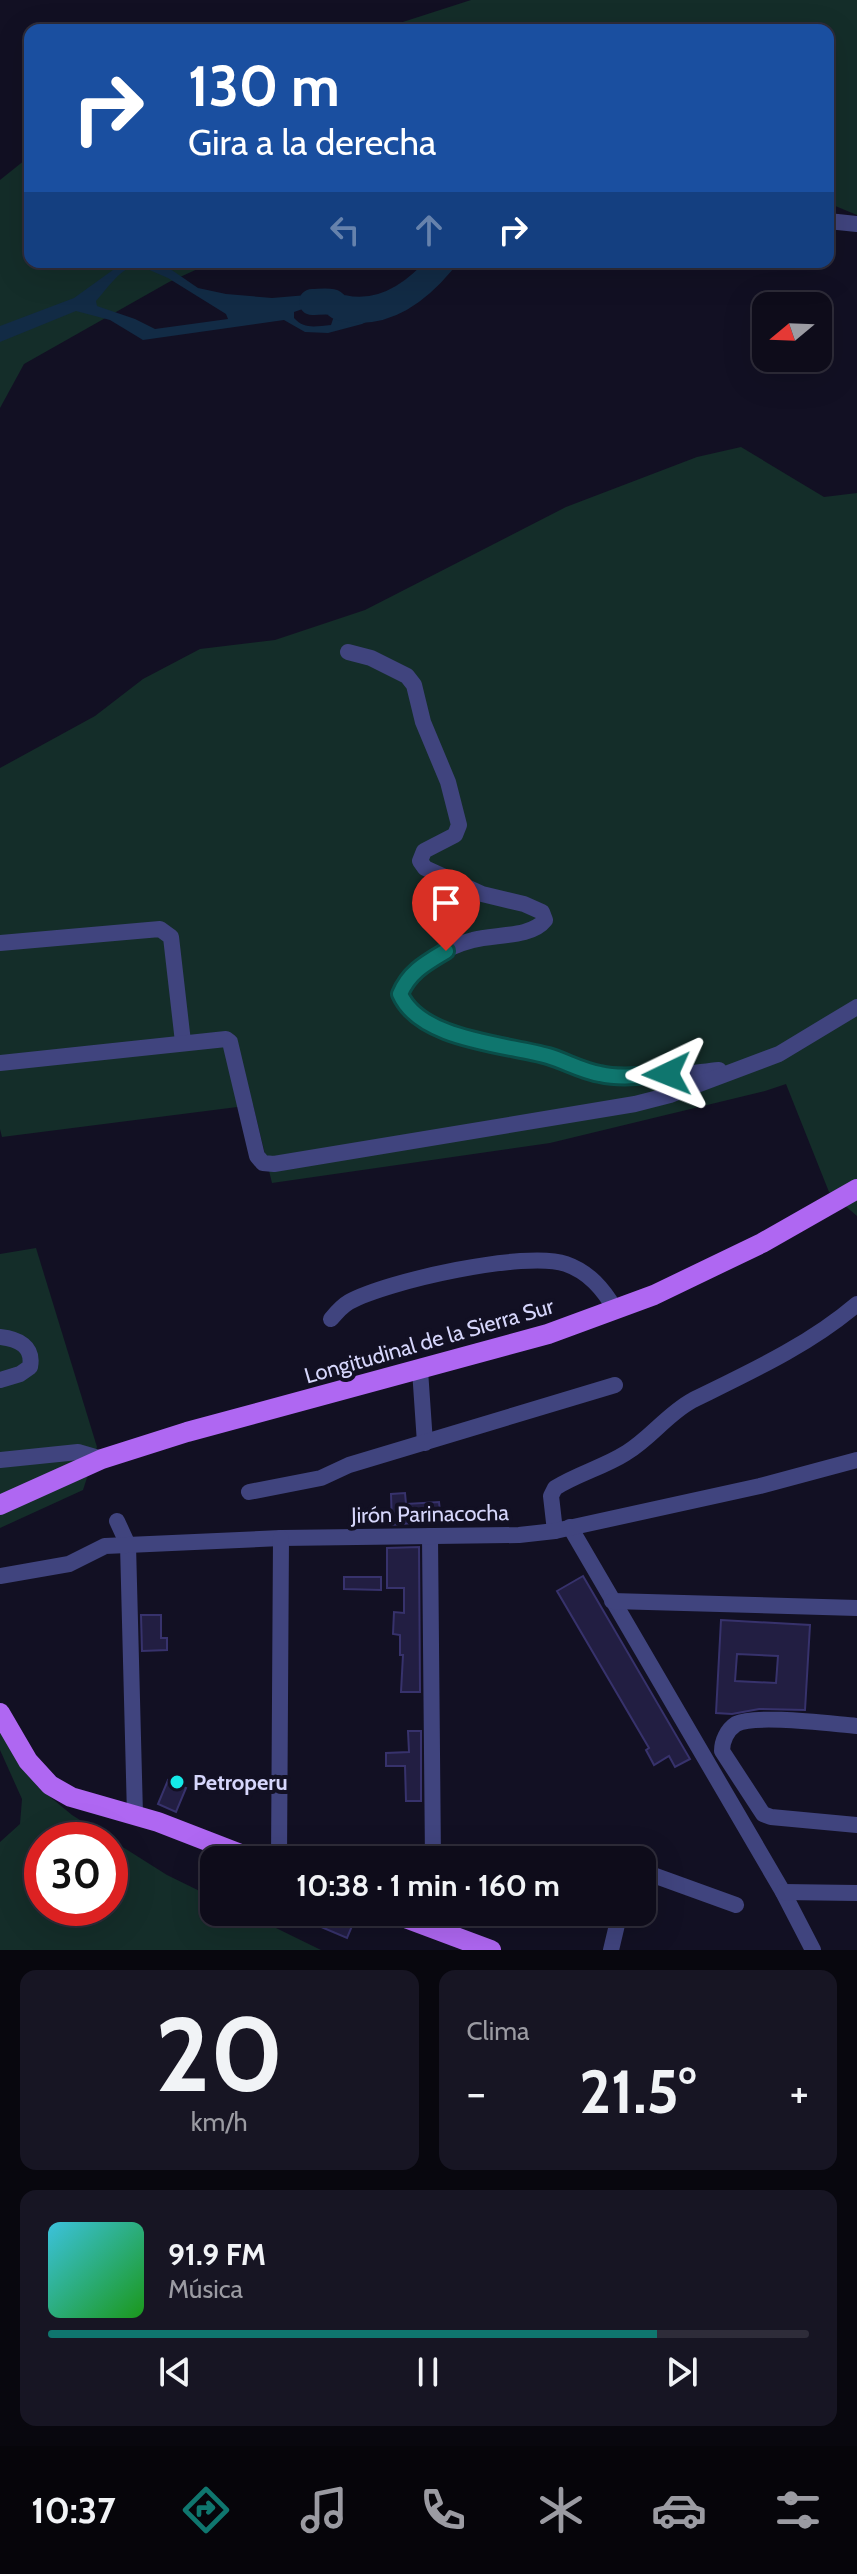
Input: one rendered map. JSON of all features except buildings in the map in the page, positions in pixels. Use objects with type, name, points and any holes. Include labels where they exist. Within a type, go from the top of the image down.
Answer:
[{"type":"main road","name":"Longitudinal de la Sierra Sur","points":[[0,1505],[102,1459],[187,1432],[548,1334],[654,1295],[721,1264],[857,1189]]},
{"type":"main road","points":[[0,1713],[28,1761],[50,1785],[71,1797],[135,1815],[218,1846]]},
{"type":"main road","points":[[443,1926],[491,1950]]},
{"type":"street","points":[[834,222],[857,224]]},
{"type":"street","points":[[348,652],[371,658],[407,676],[414,685],[423,722],[448,782],[459,825],[455,835],[424,851],[420,861],[425,868],[482,894],[524,904],[542,912],[545,920],[541,925],[525,931],[472,940],[419,967],[406,981],[400,994],[406,1007],[443,1030],[549,1056],[601,1075],[639,1076],[741,1067]]},
{"type":"street","points":[[0,943],[160,929],[167,932],[171,937],[183,1042]]},
{"type":"street","points":[[0,1063],[219,1038],[230,1042],[257,1156],[263,1163],[274,1164],[635,1104],[670,1095],[779,1054],[857,1007]]},
{"type":"street","points":[[331,1319],[346,1303],[374,1291],[430,1276],[509,1261],[563,1262],[584,1272],[603,1290],[615,1309]]},
{"type":"street","points":[[813,1950],[783,1892],[612,1601],[563,1529],[551,1496],[555,1488],[641,1443],[664,1419],[691,1401],[736,1381],[825,1329],[857,1304]]},
{"type":"street","points":[[0,1337],[15,1339],[28,1348],[32,1358],[30,1367],[20,1374],[0,1380]]},
{"type":"street","points":[[420,1370],[425,1443]]},
{"type":"street","points":[[249,1492],[321,1478],[349,1465],[615,1385]]},
{"type":"street","points":[[0,1460],[78,1452],[102,1459]]},
{"type":"street","name":"Jirón Parinacocha","points":[[0,1576],[57,1567],[69,1564],[97,1548],[128,1545],[281,1538],[519,1535],[563,1529],[760,1486],[857,1460]]},
{"type":"street","points":[[117,1521],[128,1545],[135,1815]]},
{"type":"street","points":[[430,1536],[433,1846]]},
{"type":"street","points":[[279,1846],[281,1538]]},
{"type":"street","points":[[612,1601],[857,1608]]},
{"type":"street","points":[[857,1726],[752,1720],[735,1725],[722,1742],[722,1751],[763,1814],[857,1825]]},
{"type":"street","points":[[656,1876],[736,1905]]},
{"type":"street","points":[[783,1892],[857,1893]]},
{"type":"street","points":[[611,1950],[617,1926]]},
{"type":"green space","points":[[471,0],[857,0],[857,215],[834,205],[834,24],[397,24]]},
{"type":"green space","points":[[24,161],[24,268],[200,268],[169,282],[24,364],[0,408],[0,180]]},
{"type":"green space","points":[[741,447],[824,497],[857,493],[857,1216],[829,1192],[786,1084],[550,1143],[272,1183],[253,1105],[2,1137],[0,768],[95,716],[143,679],[200,649],[275,640],[365,610],[566,507],[697,457]]},
{"type":"green space","points":[[36,1248],[97,1447],[83,1490],[0,1528],[0,1254]]},
{"type":"green space","points":[[0,1722],[37,1786],[83,1822],[24,1822],[24,1926],[128,1926],[128,1850],[200,1891],[200,1926],[272,1926],[321,1950],[0,1950],[0,1842],[20,1824],[22,1799],[0,1750]]},
{"type":"water","points":[[116,268],[130,268],[115,279],[96,301],[97,306],[155,329],[228,319],[226,314],[168,278],[145,268],[169,268],[198,288],[226,294],[272,298],[331,293],[341,296],[345,311],[350,313],[397,293],[424,268],[446,268],[417,300],[408,301],[362,324],[328,333],[305,332],[284,320],[143,340],[110,320],[76,311],[0,342],[0,326],[74,298]],"holes":[[[317,304],[324,305],[334,316],[331,325],[307,326],[294,318],[294,312]]]},
{"type":"waterway","points":[[312,302],[332,302],[341,308],[358,310],[372,309],[398,300],[436,268]]},
{"type":"place","name":"Petroperu","points":[[177,1782]]},
{"type":"route","points":[[446,951],[419,967],[406,981],[400,994],[406,1007],[420,1018],[443,1030],[549,1056],[601,1075],[667,1074]]}]
